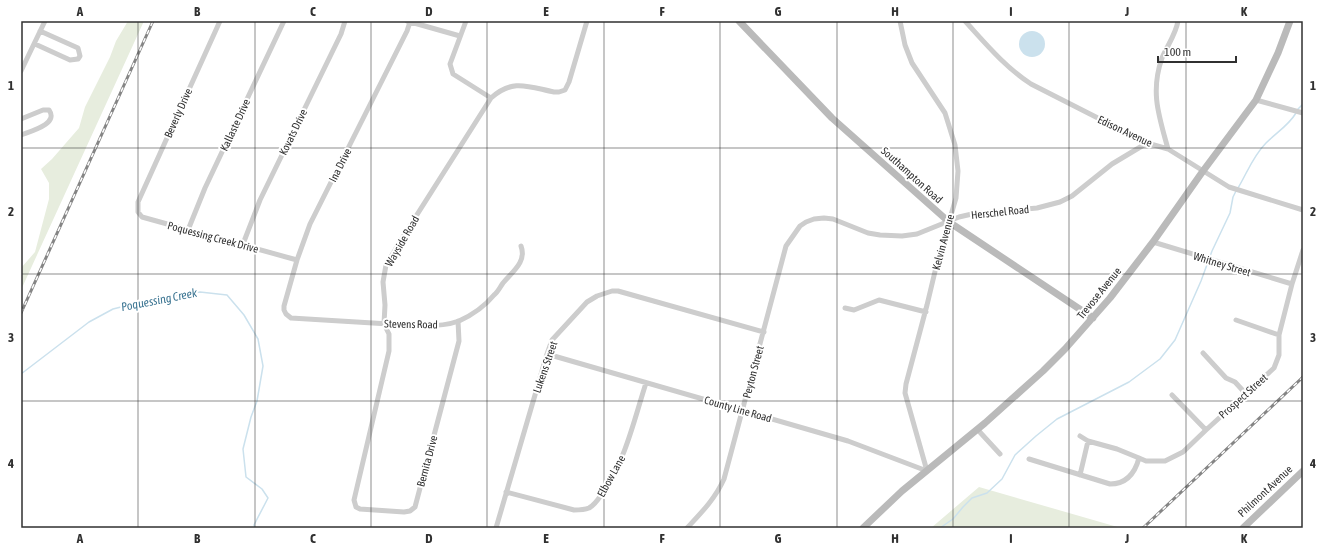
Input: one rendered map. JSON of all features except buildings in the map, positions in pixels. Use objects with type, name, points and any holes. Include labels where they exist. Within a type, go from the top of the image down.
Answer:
[{"type":"street","points":[[21,71],[45,21]]},
{"type":"street","name":"Beverly Drive","points":[[137,206],[220,21]]},
{"type":"street","name":"Kallaste Drive","points":[[188,230],[205,188],[284,21]]},
{"type":"street","name":"Kovats Drive","points":[[243,244],[260,200],[341,34],[345,21]]},
{"type":"street","points":[[408,21],[460,36]]},
{"type":"street","name":"Ina Drive","points":[[285,314],[284,306],[297,260],[310,224],[407,31],[408,21]]},
{"type":"street","points":[[466,21],[450,64],[451,72],[491,98],[502,90],[516,85],[524,85],[554,92],[565,90],[587,21]]},
{"type":"street","name":"Southampton Road","points":[[739,21],[832,118],[949,222],[1093,318]]},
{"type":"street","name":"Kelvin Avenue","points":[[900,21],[905,45],[912,63],[945,113],[955,145],[958,171],[956,198],[938,259],[926,312],[907,379],[905,393],[927,471]]},
{"type":"street","name":"Edison Avenue","points":[[965,21],[1017,75],[1048,93],[1147,143],[1168,149],[1232,188],[1303,210]]},
{"type":"street","points":[[1168,149],[1156,98],[1156,81],[1162,59],[1170,39],[1177,28],[1178,21]]},
{"type":"street","name":"Trevose Avenue","points":[[863,528],[902,492],[1043,371],[1093,318],[1153,242],[1203,171],[1256,100],[1273,66],[1290,21]]},
{"type":"street","points":[[35,44],[70,60],[78,59],[80,56],[78,48],[40,31]]},
{"type":"street","name":"Wayside Road","points":[[360,473],[389,351],[389,334],[384,324],[385,304],[383,282],[386,265],[491,98]]},
{"type":"street","points":[[1256,100],[1302,113]]},
{"type":"street","points":[[21,118],[43,110],[49,110],[52,115],[52,119],[48,123],[21,135]]},
{"type":"street","name":"Herschel Road","points":[[816,219],[834,219],[868,233],[891,236],[917,234],[972,214],[1038,208],[1060,202],[1078,192],[1112,164],[1147,143]]},
{"type":"street","name":"Poquessing Creek Drive","points":[[137,206],[138,212],[142,217],[297,260]]},
{"type":"street","name":"Peyton Street","points":[[687,528],[710,502],[719,489],[726,474],[786,246],[800,226],[806,222],[816,219]]},
{"type":"street","name":"Whitney Street","points":[[1153,242],[1205,259],[1292,284]]},
{"type":"street","name":"Stevens Road","points":[[285,314],[291,318],[422,326],[440,325],[458,321],[474,312],[495,295],[502,284],[520,264],[523,254],[522,246]]},
{"type":"street","name":"Prospect Street","points":[[1080,436],[1088,441],[1152,461],[1171,459],[1183,452],[1274,368],[1279,355],[1279,335],[1292,284],[1303,250]]},
{"type":"street","name":"Lukens Street","points":[[496,528],[552,340],[587,302],[597,296],[612,291],[629,294],[764,332]]},
{"type":"street","points":[[845,308],[854,310],[879,300],[926,312]]},
{"type":"street","points":[[1236,320],[1279,335]]},
{"type":"street","name":"Bernita Drive","points":[[360,473],[354,500],[356,507],[360,509],[404,512],[410,511],[415,507],[459,341],[458,321]]},
{"type":"street","points":[[1203,353],[1226,378],[1235,382],[1246,394]]},
{"type":"street","name":"County Line Road","points":[[547,354],[848,441],[927,471]]},
{"type":"street","name":"Elbow Lane","points":[[506,492],[574,510],[584,510],[593,505],[606,488],[620,463],[646,383]]},
{"type":"street","points":[[1172,395],[1206,430]]},
{"type":"street","points":[[977,429],[1000,454]]},
{"type":"street","points":[[1080,475],[1088,441]]},
{"type":"street","points":[[1029,460],[1110,484],[1119,483],[1126,480],[1138,465],[1139,458]]},
{"type":"street","name":"Philmont Avenue","points":[[1243,528],[1303,471]]},
{"type":"green space","points":[[128,21],[144,21],[21,290],[21,268],[35,252],[49,199],[49,183],[41,169],[52,159],[79,128],[85,107],[110,57],[116,41]]},
{"type":"green space","points":[[979,487],[1121,528],[931,528]]},
{"type":"water","points":[[1032,31],[1041,35],[1045,44],[1041,53],[1032,57],[1023,53],[1019,44],[1023,35]]},
{"type":"waterway","points":[[1298,109],[1303,104]]},
{"type":"waterway","points":[[1238,188],[1261,148],[1286,125],[1296,113]]},
{"type":"waterway","points":[[940,528],[953,519],[972,498],[987,493],[1002,479],[1015,455],[1057,419],[1129,382],[1160,359],[1175,340],[1201,281],[1212,251],[1230,213],[1233,197],[1236,191]]},
{"type":"waterway","name":"Poquessing Creek","points":[[21,374],[89,322],[113,309],[153,299],[200,292],[227,295],[244,315],[258,339],[263,366],[257,401],[251,417],[243,449],[246,477],[262,489],[268,498],[254,525],[255,528]]},
{"type":"railway","points":[[21,313],[153,21]]},
{"type":"railway","points":[[1143,528],[1303,377]]}]
